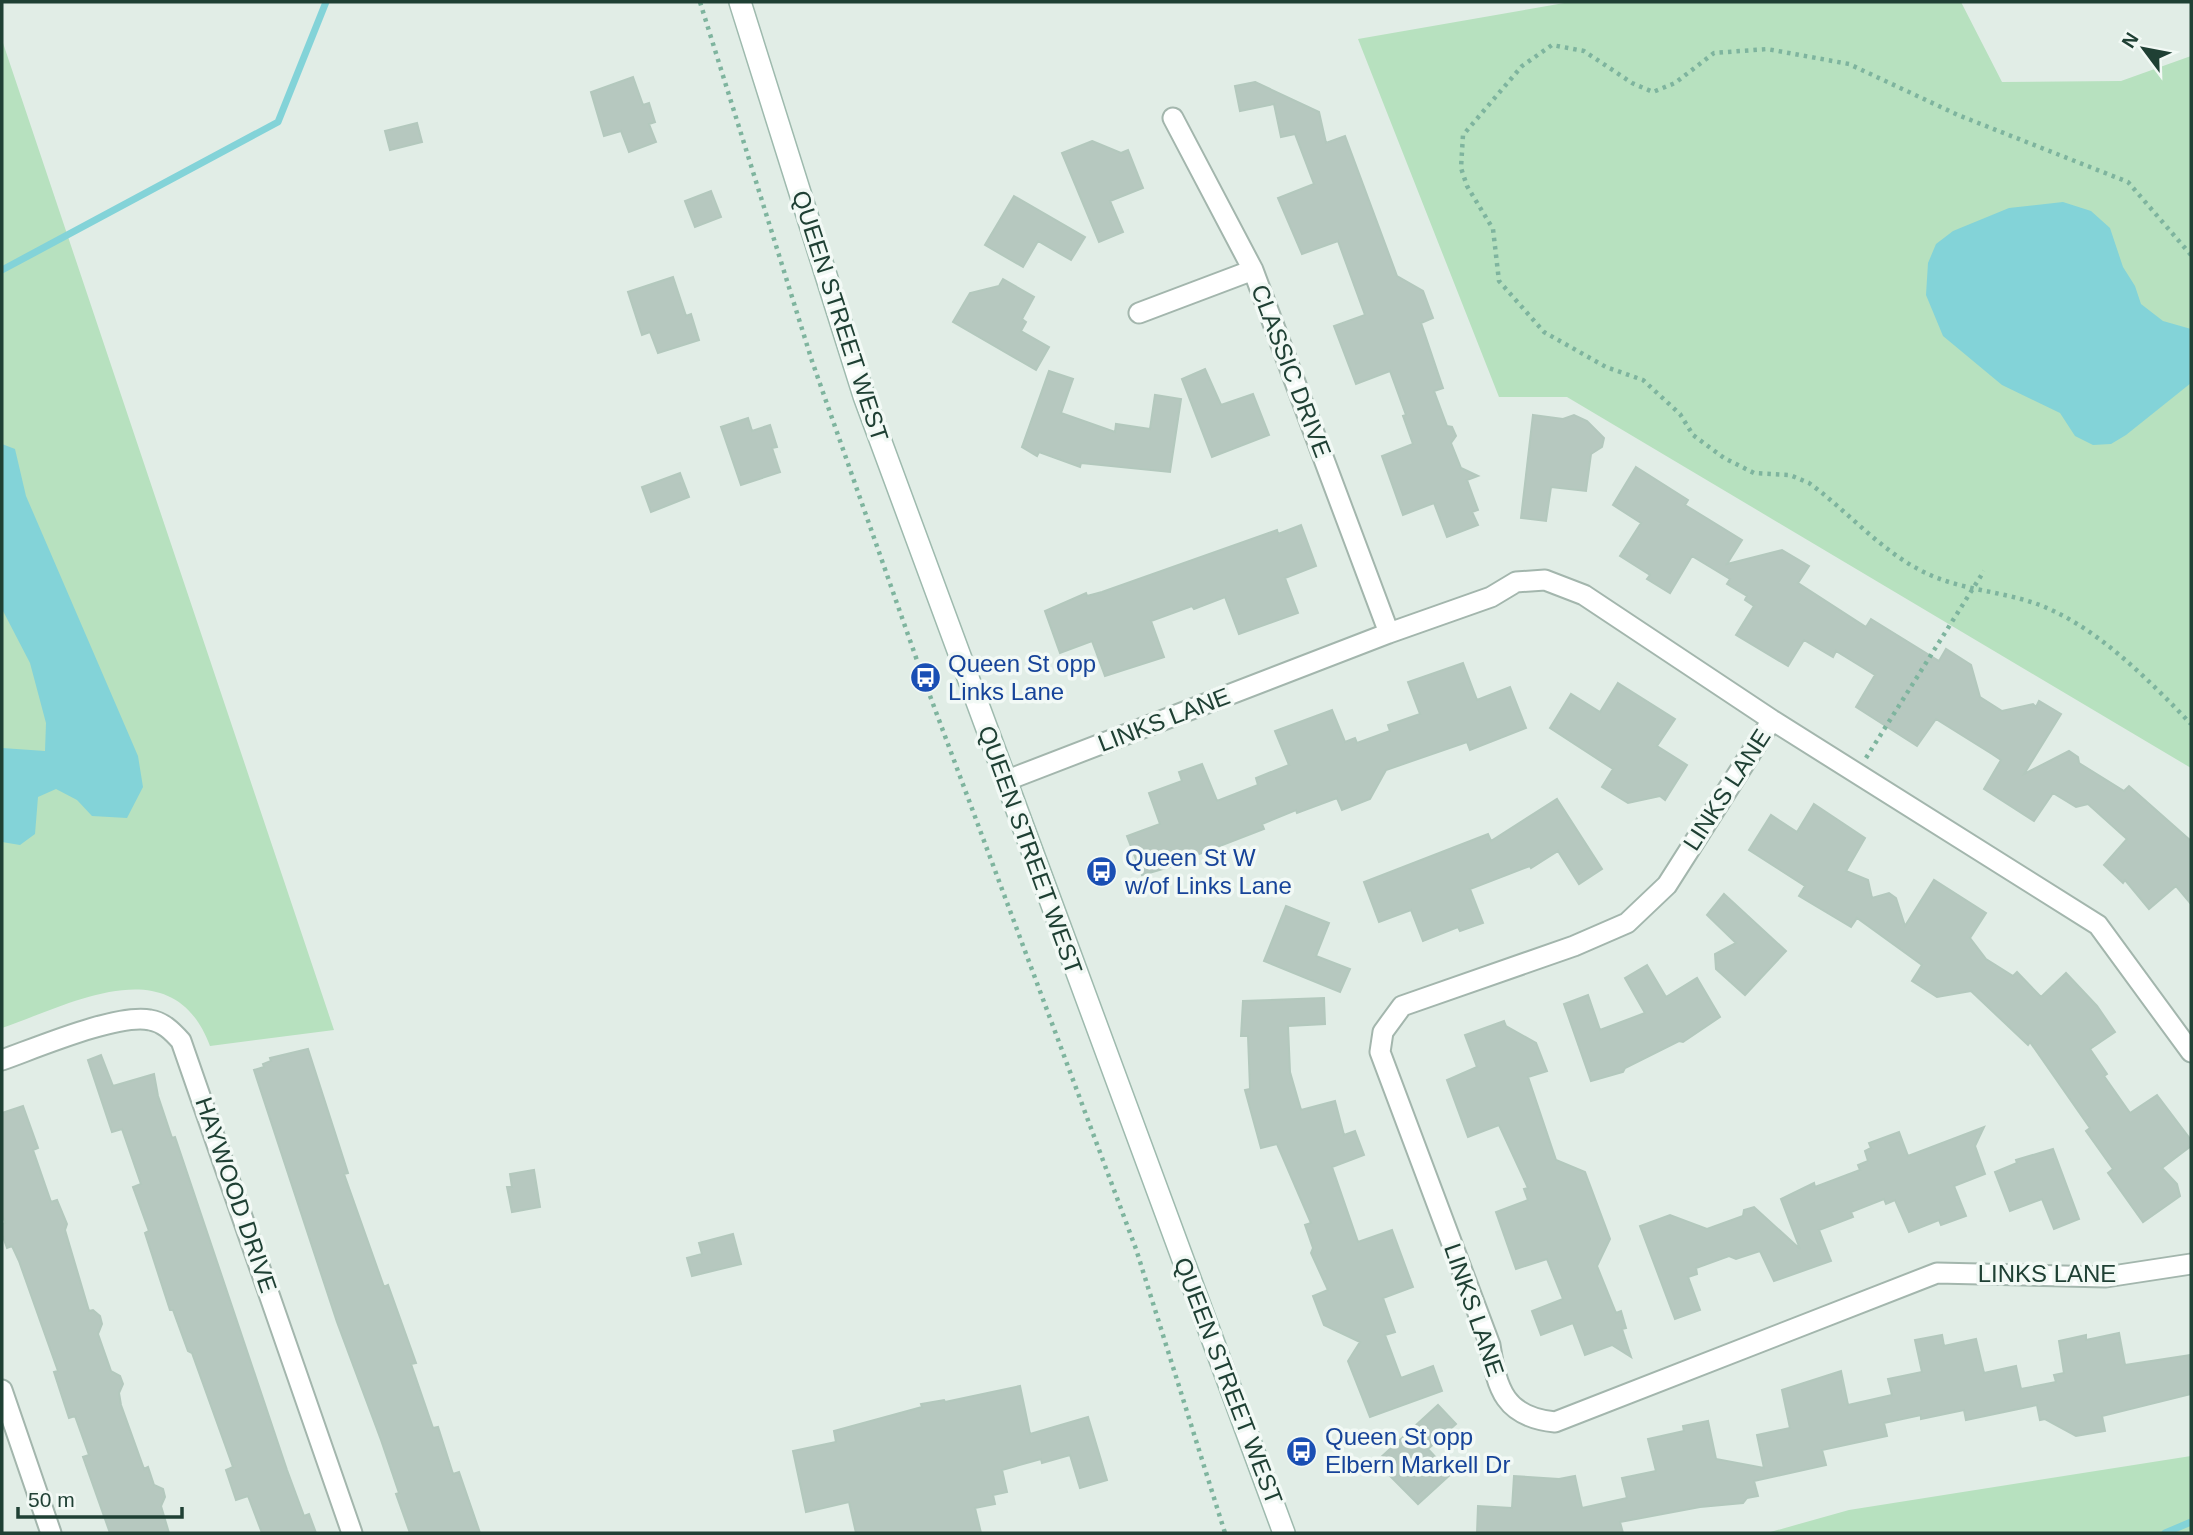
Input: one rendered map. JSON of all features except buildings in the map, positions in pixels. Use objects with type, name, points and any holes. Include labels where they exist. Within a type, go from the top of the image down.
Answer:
[{"type":"main road","name":"QUEEN STREET WEST","points":[[740,2],[864,396],[1284,1533]]},
{"type":"street","name":"CLASSIC DRIVE","points":[[1173,118],[1253,270],[1389,633]]},
{"type":"street","points":[[1139,313],[1253,270]]},
{"type":"street","name":"LINKS LANE","points":[[1005,781],[1389,633],[1491,597],[1516,582],[1545,580],[1584,595],[1772,720],[2098,925],[2191,1052]]},
{"type":"street","name":"LINKS LANE","points":[[1772,720],[1667,885],[1627,923],[1574,946],[1402,1006],[1383,1032],[1380,1052],[1490,1345],[1495,1379],[1510,1404],[1529,1420],[1555,1422],[1937,1273],[2106,1277],[2191,1264]]},
{"type":"street","name":"HAYWOOD DRIVE","points":[[2,1060],[122,1020],[149,1019],[162,1024],[181,1041],[352,1533]]},
{"type":"street","points":[[2,1390],[51,1533]]},
{"type":"path","points":[[700,2],[817,373],[920,669],[1136,1249],[1225,1533]]},
{"type":"path","points":[[2191,255],[2128,182],[1958,115],[1849,64],[1768,49],[1714,53],[1675,83],[1653,92],[1632,83],[1584,51],[1552,45],[1522,66],[1463,135],[1461,168],[1467,186],[1493,229],[1499,281],[1544,332],[1606,367],[1643,380],[1680,414],[1693,435],[1724,458],[1754,473],[1799,477],[1908,563],[1929,575],[2031,602],[2080,627],[2147,678],[2191,724]]},
{"type":"path","points":[[1856,773],[1984,571]]},
{"type":"green space","points":[[1570,2],[1961,2],[2002,82],[2121,81],[2191,56],[2191,768],[1567,397],[1499,397],[1358,39]]},
{"type":"green space","points":[[2,40],[334,1030],[210,1046],[193,1016],[172,998],[147,990],[119,990],[90,997],[2,1028]]},
{"type":"green space","points":[[2191,1456],[2191,1533],[1767,1533],[1849,1510]]},
{"type":"water","points":[[2063,202],[2091,211],[2110,228],[2123,267],[2135,286],[2141,304],[2163,321],[2191,329],[2191,383],[2111,444],[2093,445],[2075,436],[2060,413],[2002,385],[1943,336],[1926,295],[1928,263],[1936,244],[1953,231],[2009,208]]},
{"type":"water","points":[[2,444],[15,449],[26,496],[138,756],[143,787],[127,818],[92,816],[77,800],[56,789],[38,797],[35,834],[20,845],[2,842],[2,748],[45,751],[46,723],[30,663],[2,609]]},
{"type":"waterway","points":[[2,270],[278,122],[326,2]]},
{"type":"waterway","points":[[2165,1533],[2191,1522]]},
{"type":"place","name":"Queen St opp Links Lane","points":[[925,678]]},
{"type":"place","name":"Queen St W w/of Links Lane","points":[[1102,872]]},
{"type":"place","name":"Queen St opp Elbern Markell Dr","points":[[1302,1451]]}]
